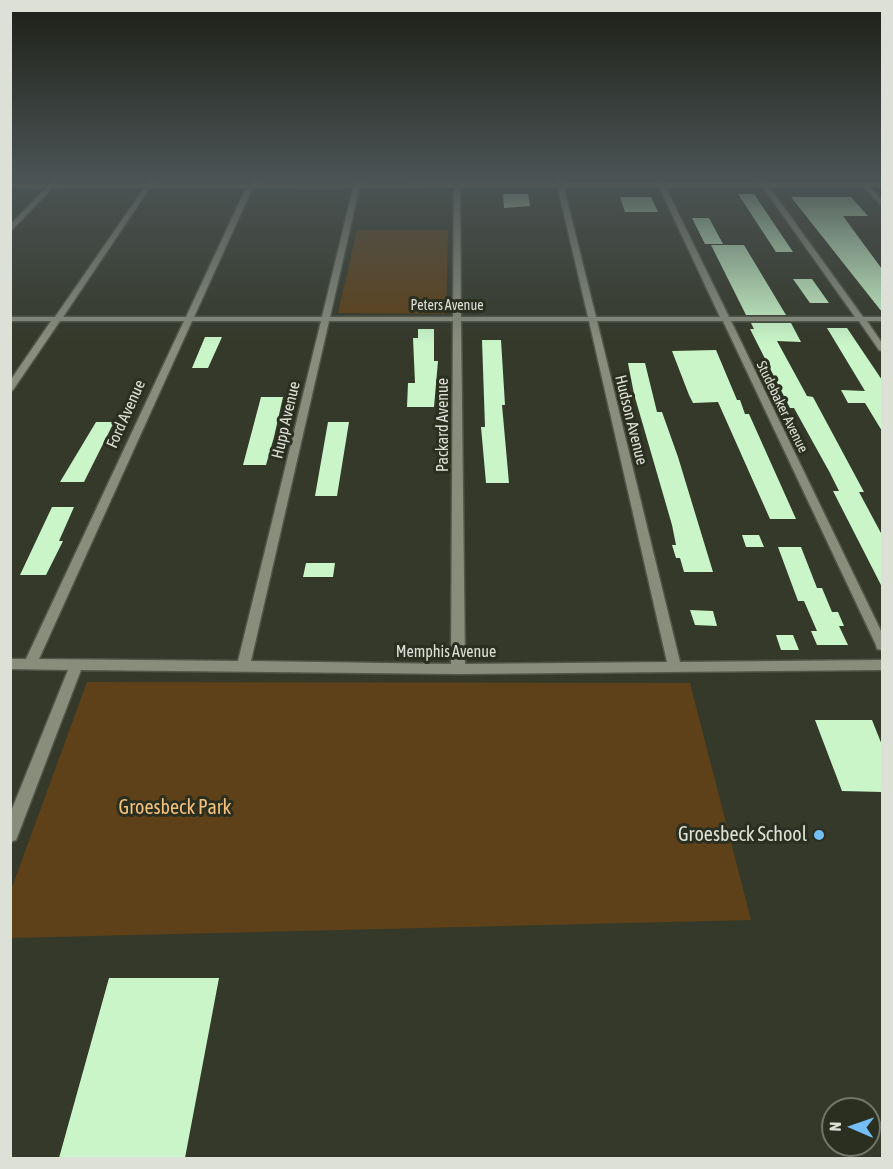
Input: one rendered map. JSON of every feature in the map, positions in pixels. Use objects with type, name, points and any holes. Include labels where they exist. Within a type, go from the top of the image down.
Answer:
[{"type":"street","points":[[10,388],[117,235]]},
{"type":"street","name":"Ford Avenue","points":[[30,664],[229,235]]},
{"type":"street","name":"Hupp Avenue","points":[[243,667],[346,235]]},
{"type":"street","name":"Packard Avenue","points":[[458,235],[458,669]]},
{"type":"street","name":"Hudson Avenue","points":[[572,235],[675,666]]},
{"type":"street","name":"Studebaker Avenue","points":[[685,235],[882,645]]},
{"type":"street","points":[[801,235],[882,348]]},
{"type":"street","name":"Peters Avenue","points":[[10,319],[882,319]]},
{"type":"street","name":"Memphis Avenue","points":[[10,664],[458,669],[882,665]]},
{"type":"street","points":[[10,835],[77,664]]},
{"type":"green space","points":[[356,235],[448,235],[446,314],[338,313]]},
{"type":"green space","name":"Groesbeck Park","points":[[87,682],[690,683],[751,920],[11,938],[11,890]]},
{"type":"building","points":[[700,235],[718,235],[723,244],[705,244]]},
{"type":"building","points":[[765,235],[781,235],[793,252],[776,252]]},
{"type":"building","points":[[821,235],[857,235],[882,269],[882,312]]},
{"type":"building","points":[[711,245],[744,245],[786,315],[746,315]]},
{"type":"building","points":[[793,279],[812,279],[829,303],[810,303]]},
{"type":"building","points":[[751,323],[791,323],[801,342],[777,341],[807,396],[813,397],[864,492],[859,492],[882,535],[882,587],[833,491],[839,491],[794,408],[790,408],[750,329],[754,329]]},
{"type":"building","points":[[827,328],[847,328],[882,380],[882,431],[865,403],[848,403],[841,390],[865,391]]},
{"type":"building","points":[[418,329],[434,329],[434,361],[438,361],[434,407],[407,407],[408,383],[415,383],[413,338],[418,338]]},
{"type":"building","points":[[205,337],[222,337],[208,368],[192,368]]},
{"type":"building","points":[[482,340],[501,340],[505,405],[502,405],[509,483],[486,483],[481,427],[485,427]]},
{"type":"building","points":[[716,350],[737,400],[740,400],[745,414],[749,414],[796,519],[770,519],[718,402],[693,403],[672,351]]},
{"type":"building","points":[[628,363],[645,363],[657,412],[662,412],[678,457],[713,572],[684,572],[680,558],[676,558],[672,545],[676,545],[672,525],[634,394]]},
{"type":"building","points":[[261,397],[283,397],[274,437],[266,465],[243,465]]},
{"type":"building","points":[[96,422],[114,422],[84,482],[60,482]]},
{"type":"building","points":[[328,422],[349,422],[337,496],[315,496]]},
{"type":"building","points":[[52,507],[74,507],[59,541],[63,541],[46,575],[20,575]]},
{"type":"building","points":[[742,535],[759,535],[764,547],[746,547]]},
{"type":"building","points":[[778,547],[801,547],[817,588],[822,588],[832,612],[838,612],[844,626],[839,626],[848,645],[817,645],[811,631],[817,631],[804,601],[798,601]]},
{"type":"building","points":[[306,563],[335,563],[333,577],[303,577]]},
{"type":"building","points":[[690,610],[713,611],[717,626],[695,625]]},
{"type":"building","points":[[776,635],[793,635],[799,650],[781,650]]},
{"type":"building","points":[[815,720],[872,720],[882,745],[882,792],[842,791]]},
{"type":"building","points":[[109,978],[219,978],[185,1158],[59,1158]]},
{"type":"place","name":"Groesbeck School","points":[[819,835]]}]
